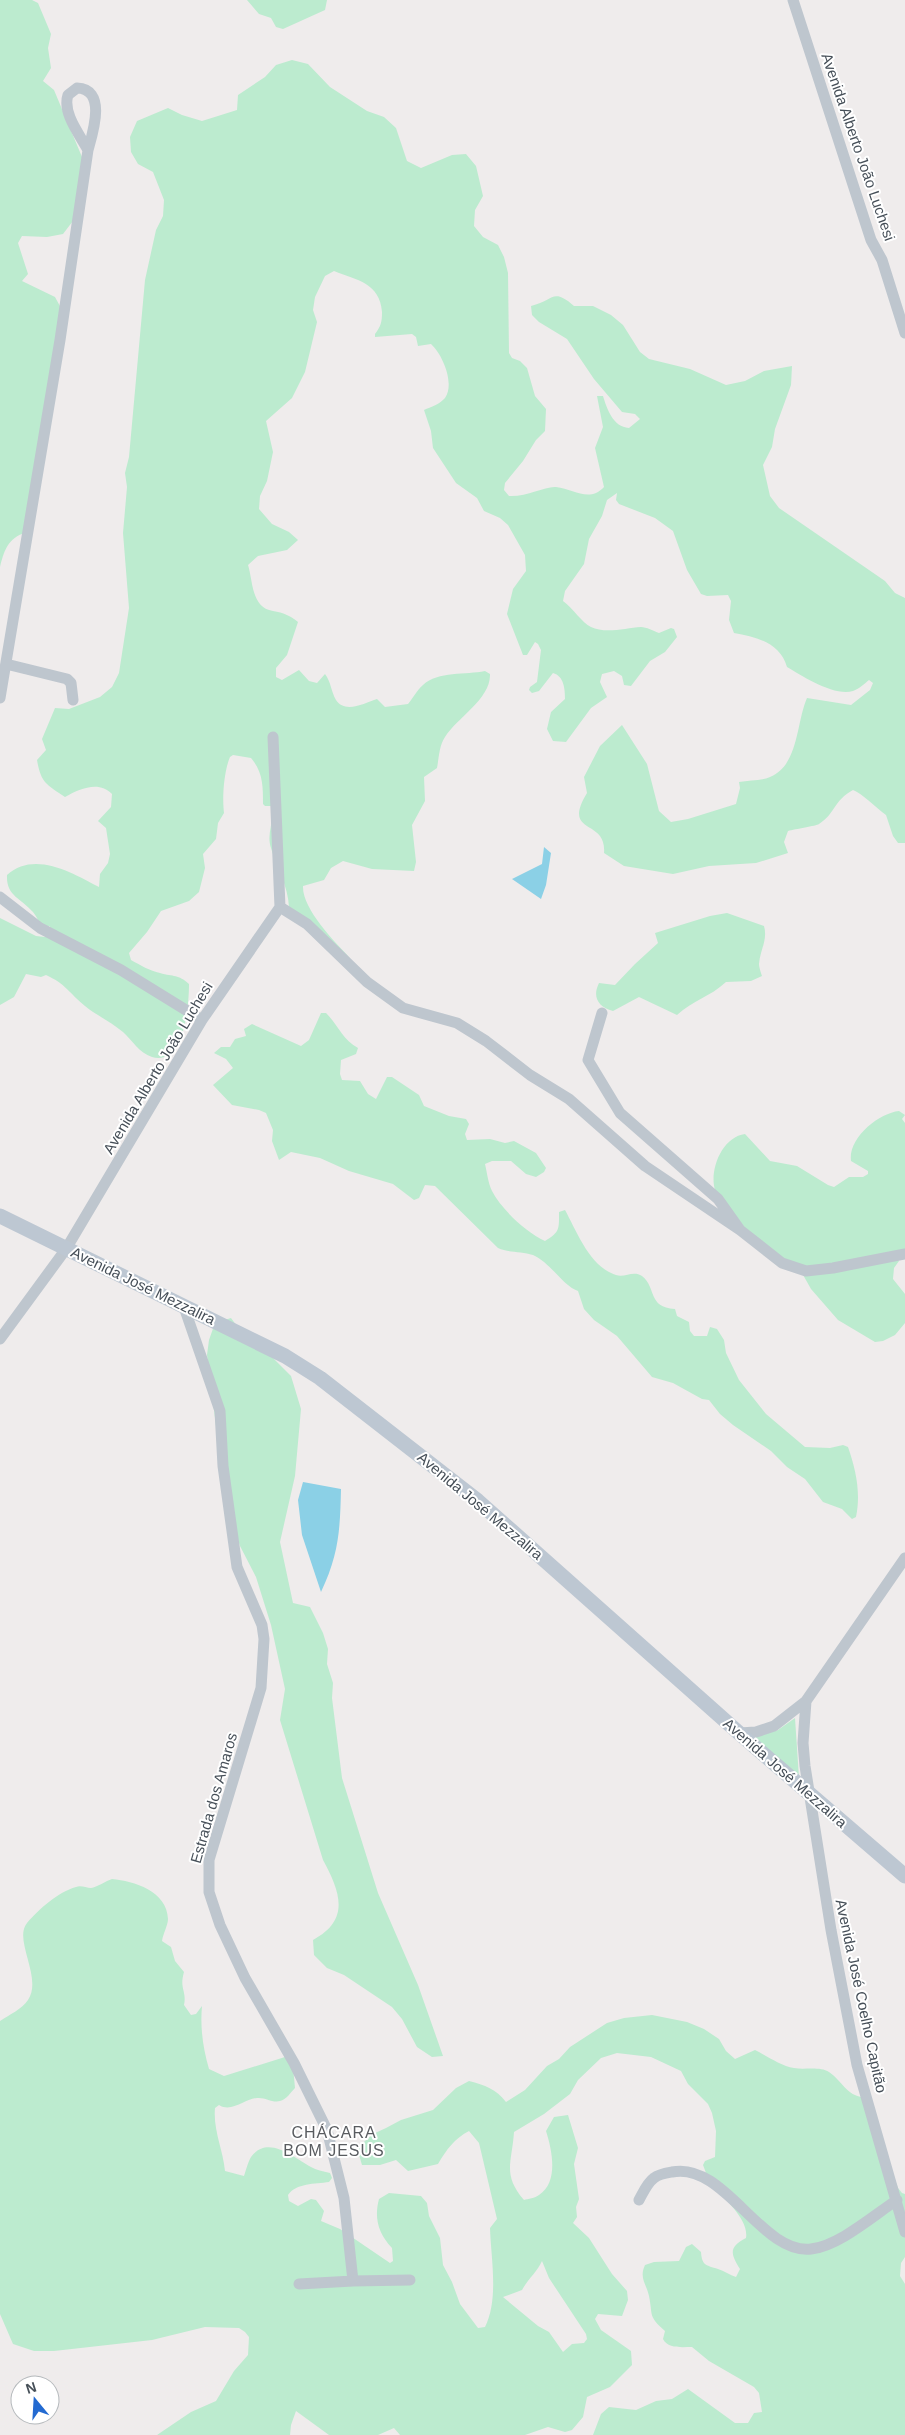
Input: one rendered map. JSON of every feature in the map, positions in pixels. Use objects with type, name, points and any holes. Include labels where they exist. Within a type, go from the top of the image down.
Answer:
[{"type":"main road","name":"Avenida José Mezzalira","points":[[0,1216],[285,1356],[320,1378],[478,1500],[739,1733],[905,1876]]},
{"type":"street","name":"Avenida Alberto João Luchesi","points":[[793,0],[871,240],[882,260],[905,332]]},
{"type":"street","points":[[0,698],[60,340],[88,150],[95,122],[95,104],[89,91],[78,88],[68,95],[67,105],[88,150]]},
{"type":"street","points":[[6,664],[67,679],[71,683],[73,700]]},
{"type":"street","points":[[273,737],[280,907],[307,924],[367,982],[403,1008],[457,1023],[486,1042],[530,1075],[574,1103],[646,1166],[740,1230],[782,1263],[806,1271],[833,1268],[905,1254]]},
{"type":"street","points":[[0,897],[40,928],[122,970],[202,1020]]},
{"type":"street","name":"Avenida Alberto João Luchesi","points":[[0,1339],[66,1249],[202,1020],[280,907]]},
{"type":"street","points":[[602,1013],[588,1060],[620,1113],[718,1200],[740,1230]]},
{"type":"street","name":"Estrada dos Amaros","points":[[184,1307],[220,1410],[224,1475],[237,1567],[262,1624],[264,1639],[261,1688],[209,1860],[209,1892],[220,1925],[245,1978],[294,2062],[327,2130],[344,2198],[353,2281]]},
{"type":"street","points":[[739,1733],[756,1732],[774,1726],[806,1701],[905,1558]]},
{"type":"street","name":"Avenida José Coelho Capitão","points":[[806,1701],[804,1743],[808,1793],[830,1930],[857,2065],[905,2232]]},
{"type":"street","points":[[639,2200],[654,2178],[677,2171],[691,2171],[704,2177],[730,2196],[783,2241],[798,2248],[811,2249],[843,2236],[897,2200]]},
{"type":"street","points":[[300,2284],[410,2280]]},
{"type":"green space","points":[[0,0],[32,0],[38,3],[51,34],[48,48],[51,68],[43,81],[54,90],[82,157],[76,217],[63,234],[47,237],[22,236],[18,243],[28,274],[22,281],[55,297],[61,308],[30,531],[17,536],[9,544],[0,567]]},
{"type":"green space","points":[[247,0],[327,0],[325,10],[283,29],[276,27],[271,18],[259,14]]},
{"type":"green space","points":[[292,60],[308,64],[330,87],[367,111],[384,117],[396,128],[407,161],[421,168],[452,155],[466,154],[476,166],[483,196],[475,210],[474,226],[483,237],[498,245],[504,257],[508,273],[509,353],[512,358],[520,361],[527,368],[535,396],[546,409],[545,431],[536,440],[523,461],[505,483],[504,490],[509,496],[522,495],[552,487],[587,495],[598,492],[604,487],[595,448],[603,427],[597,396],[603,396],[609,412],[615,421],[623,427],[629,428],[640,419],[635,414],[622,412],[594,379],[567,339],[539,322],[532,315],[531,306],[557,296],[567,300],[574,306],[593,306],[611,315],[623,325],[640,352],[649,359],[690,369],[726,385],[745,381],[764,371],[792,366],[791,385],[775,429],[772,447],[763,465],[770,496],[779,508],[885,581],[895,593],[905,598],[905,843],[898,843],[893,836],[886,815],[861,794],[853,790],[842,798],[819,824],[788,831],[784,842],[788,853],[756,863],[709,866],[673,874],[624,866],[604,853],[603,842],[599,835],[582,822],[579,816],[580,806],[587,793],[584,777],[600,746],[622,725],[647,764],[659,811],[671,822],[688,819],[736,804],[740,788],[739,782],[770,777],[779,771],[792,753],[807,698],[851,705],[870,690],[873,683],[869,680],[855,690],[846,692],[828,688],[787,667],[779,652],[766,642],[734,633],[729,620],[731,601],[728,595],[707,596],[701,594],[687,570],[673,531],[655,518],[619,504],[616,500],[617,493],[607,500],[602,516],[589,539],[584,564],[565,591],[563,601],[584,622],[597,629],[609,630],[641,627],[659,633],[671,628],[674,629],[677,637],[665,652],[650,661],[631,686],[624,685],[622,676],[614,671],[602,674],[600,682],[607,697],[591,708],[566,742],[553,741],[547,729],[551,712],[565,699],[562,680],[553,673],[539,691],[532,693],[529,690],[537,682],[541,650],[535,642],[527,655],[523,655],[507,614],[513,589],[526,571],[525,555],[508,525],[500,518],[484,511],[477,498],[456,483],[433,448],[431,431],[424,410],[441,402],[448,392],[448,378],[440,355],[431,344],[418,346],[416,337],[412,334],[375,337],[381,324],[382,315],[377,295],[359,280],[334,271],[325,276],[315,297],[313,310],[317,322],[305,372],[292,398],[266,421],[273,452],[267,481],[260,496],[259,509],[272,524],[289,532],[298,540],[287,550],[258,556],[248,565],[254,592],[261,605],[266,609],[286,615],[298,622],[287,655],[276,668],[276,677],[282,680],[299,670],[309,681],[317,683],[325,674],[336,700],[340,704],[350,707],[377,699],[385,707],[408,704],[423,685],[436,677],[444,675],[485,671],[490,674],[489,683],[479,700],[445,737],[440,748],[437,768],[424,777],[425,801],[412,825],[416,862],[414,871],[372,869],[343,861],[331,868],[324,880],[303,886],[304,895],[313,915],[350,958],[289,907],[284,884],[270,843],[272,812],[271,806],[263,804],[260,774],[251,758],[233,755],[230,757],[224,784],[224,813],[218,823],[216,839],[203,854],[205,868],[199,892],[189,901],[161,911],[147,932],[129,953],[131,960],[141,966],[156,972],[179,977],[189,984],[186,1018],[178,1043],[172,1052],[163,1057],[152,1057],[139,1049],[118,1028],[85,1006],[63,985],[46,975],[41,977],[26,974],[14,997],[0,1005],[0,918],[36,936],[45,937],[49,933],[50,926],[43,929],[33,912],[15,896],[9,888],[7,875],[29,864],[41,864],[66,870],[99,887],[100,874],[108,863],[110,854],[106,828],[98,821],[111,807],[112,794],[101,787],[89,787],[65,797],[45,782],[40,774],[37,760],[46,750],[42,739],[55,708],[69,709],[100,697],[112,687],[119,673],[129,608],[123,533],[127,487],[125,473],[129,457],[145,280],[156,230],[163,216],[164,200],[153,172],[138,164],[131,152],[130,137],[137,121],[168,108],[182,115],[202,121],[237,110],[238,95],[265,77],[276,65]]},
{"type":"green space","points":[[727,913],[764,926],[765,936],[759,964],[762,976],[751,981],[726,982],[677,1015],[639,997],[613,1011],[600,1004],[596,997],[599,983],[615,985],[658,943],[655,933],[710,916]]},
{"type":"green space","points":[[321,1013],[326,1013],[348,1041],[358,1048],[356,1054],[341,1060],[340,1074],[342,1080],[360,1081],[368,1094],[376,1099],[387,1077],[392,1077],[419,1095],[424,1106],[449,1116],[466,1119],[469,1124],[465,1134],[467,1140],[490,1139],[505,1143],[514,1141],[536,1153],[546,1168],[544,1172],[536,1177],[526,1174],[511,1161],[492,1161],[485,1164],[492,1191],[508,1213],[530,1232],[545,1241],[558,1230],[559,1212],[565,1210],[585,1248],[599,1265],[616,1275],[639,1274],[642,1276],[650,1286],[656,1301],[666,1308],[675,1309],[677,1316],[689,1322],[690,1331],[694,1336],[707,1336],[710,1327],[717,1329],[724,1340],[726,1353],[739,1380],[766,1414],[805,1447],[830,1448],[843,1445],[848,1447],[857,1482],[856,1517],[852,1519],[842,1509],[823,1502],[805,1479],[787,1467],[771,1451],[733,1425],[720,1414],[709,1400],[702,1399],[673,1383],[652,1377],[617,1336],[594,1320],[584,1309],[578,1291],[567,1284],[546,1263],[533,1255],[498,1248],[435,1186],[425,1185],[419,1198],[414,1200],[393,1184],[349,1171],[320,1158],[291,1152],[279,1160],[272,1141],[273,1130],[266,1113],[232,1105],[213,1085],[233,1068],[226,1059],[214,1053],[221,1047],[230,1047],[235,1039],[246,1036],[244,1029],[252,1024],[301,1046],[309,1040]]},
{"type":"green space","points":[[899,1111],[905,1115],[902,1119],[905,1123],[905,1254],[891,1251],[899,1261],[894,1268],[893,1279],[905,1294],[905,1323],[895,1335],[883,1341],[875,1342],[838,1320],[811,1289],[802,1273],[756,1242],[715,1190],[714,1173],[719,1156],[724,1148],[737,1136],[745,1134],[770,1161],[797,1166],[834,1187],[849,1177],[863,1177],[868,1174],[868,1171],[851,1161],[851,1152],[854,1144],[866,1128],[874,1122],[883,1116]]},
{"type":"green space","points":[[231,1318],[242,1333],[269,1354],[291,1376],[301,1409],[295,1476],[280,1542],[293,1603],[310,1607],[323,1633],[328,1649],[327,1664],[333,1683],[332,1698],[342,1778],[378,1893],[418,1985],[443,2056],[432,2057],[417,2047],[402,2019],[392,2007],[344,1975],[327,1968],[314,1955],[313,1940],[333,1924],[337,1915],[338,1895],[323,1860],[280,1720],[285,1689],[271,1625],[256,1577],[240,1546],[225,1497],[207,1355],[209,1340],[215,1323]]},
{"type":"green space","points":[[795,1718],[799,1778],[754,1737],[778,1730]]},
{"type":"green space","points":[[112,1879],[139,1885],[148,1889],[162,1901],[166,1909],[168,1921],[162,1941],[171,1947],[175,1961],[184,1972],[182,1982],[185,1996],[184,2005],[191,2015],[196,2014],[202,2006],[201,2022],[209,2069],[224,2076],[285,2057],[293,2067],[295,2088],[286,2098],[274,2101],[257,2098],[233,2107],[219,2105],[215,2108],[215,2124],[225,2171],[244,2176],[251,2157],[258,2150],[273,2148],[289,2154],[313,2168],[330,2173],[332,2178],[329,2182],[301,2186],[291,2191],[288,2195],[289,2201],[298,2206],[311,2199],[316,2200],[324,2211],[321,2221],[340,2229],[390,2263],[393,2261],[392,2248],[383,2237],[378,2225],[379,2199],[389,2193],[421,2196],[427,2203],[429,2216],[440,2238],[443,2265],[460,2304],[478,2328],[485,2327],[492,2304],[493,2279],[490,2228],[497,2219],[479,2143],[469,2131],[451,2145],[438,2164],[408,2171],[396,2160],[380,2165],[362,2165],[357,2148],[373,2134],[401,2120],[433,2110],[456,2088],[469,2081],[490,2088],[506,2102],[525,2090],[547,2066],[559,2059],[570,2047],[607,2023],[624,2018],[652,2015],[687,2022],[704,2029],[719,2039],[726,2051],[735,2059],[755,2050],[789,2067],[821,2069],[829,2072],[853,2094],[863,2097],[898,2188],[905,2194],[905,2257],[901,2263],[900,2276],[905,2284],[905,2435],[593,2435],[601,2414],[609,2407],[636,2410],[656,2401],[672,2399],[688,2389],[735,2423],[748,2423],[754,2413],[762,2412],[759,2393],[754,2387],[709,2361],[692,2347],[676,2347],[665,2342],[663,2339],[665,2331],[652,2315],[643,2277],[645,2265],[654,2262],[679,2261],[686,2247],[692,2244],[701,2252],[702,2260],[705,2264],[736,2277],[740,2269],[734,2259],[733,2251],[736,2244],[746,2238],[746,2231],[735,2210],[711,2184],[703,2165],[705,2161],[715,2157],[716,2131],[708,2104],[688,2084],[681,2071],[651,2057],[617,2053],[601,2058],[578,2080],[570,2094],[544,2114],[514,2132],[510,2160],[513,2183],[524,2200],[539,2195],[545,2189],[552,2174],[552,2156],[546,2131],[554,2117],[568,2115],[578,2148],[574,2164],[579,2199],[576,2207],[577,2217],[573,2223],[589,2238],[612,2274],[627,2291],[628,2300],[622,2316],[598,2314],[595,2319],[601,2330],[631,2351],[632,2365],[610,2387],[587,2397],[583,2417],[572,2430],[565,2432],[548,2427],[525,2435],[400,2435],[394,2428],[378,2435],[329,2435],[296,2411],[290,2435],[157,2435],[191,2412],[216,2401],[234,2371],[248,2355],[249,2337],[245,2332],[239,2328],[205,2327],[152,2340],[54,2351],[34,2351],[13,2344],[0,2314],[0,2021],[22,2006],[28,2000],[32,1991],[31,1970],[23,1939],[27,1923],[43,1907],[69,1889],[78,1886],[91,1888]],"holes":[[[542,2261],[549,2278],[586,2334],[587,2339],[584,2343],[572,2344],[563,2352],[549,2332],[538,2326],[503,2297],[522,2290]]]},
{"type":"water","points":[[544,847],[551,853],[546,885],[541,899],[512,879],[542,864]]},
{"type":"water","points":[[303,1482],[341,1489],[340,1517],[335,1554],[321,1592],[302,1535],[298,1500]]},
{"type":"district","name":"CHÁCARA BOM JESUS","points":[[334,2141]]}]
